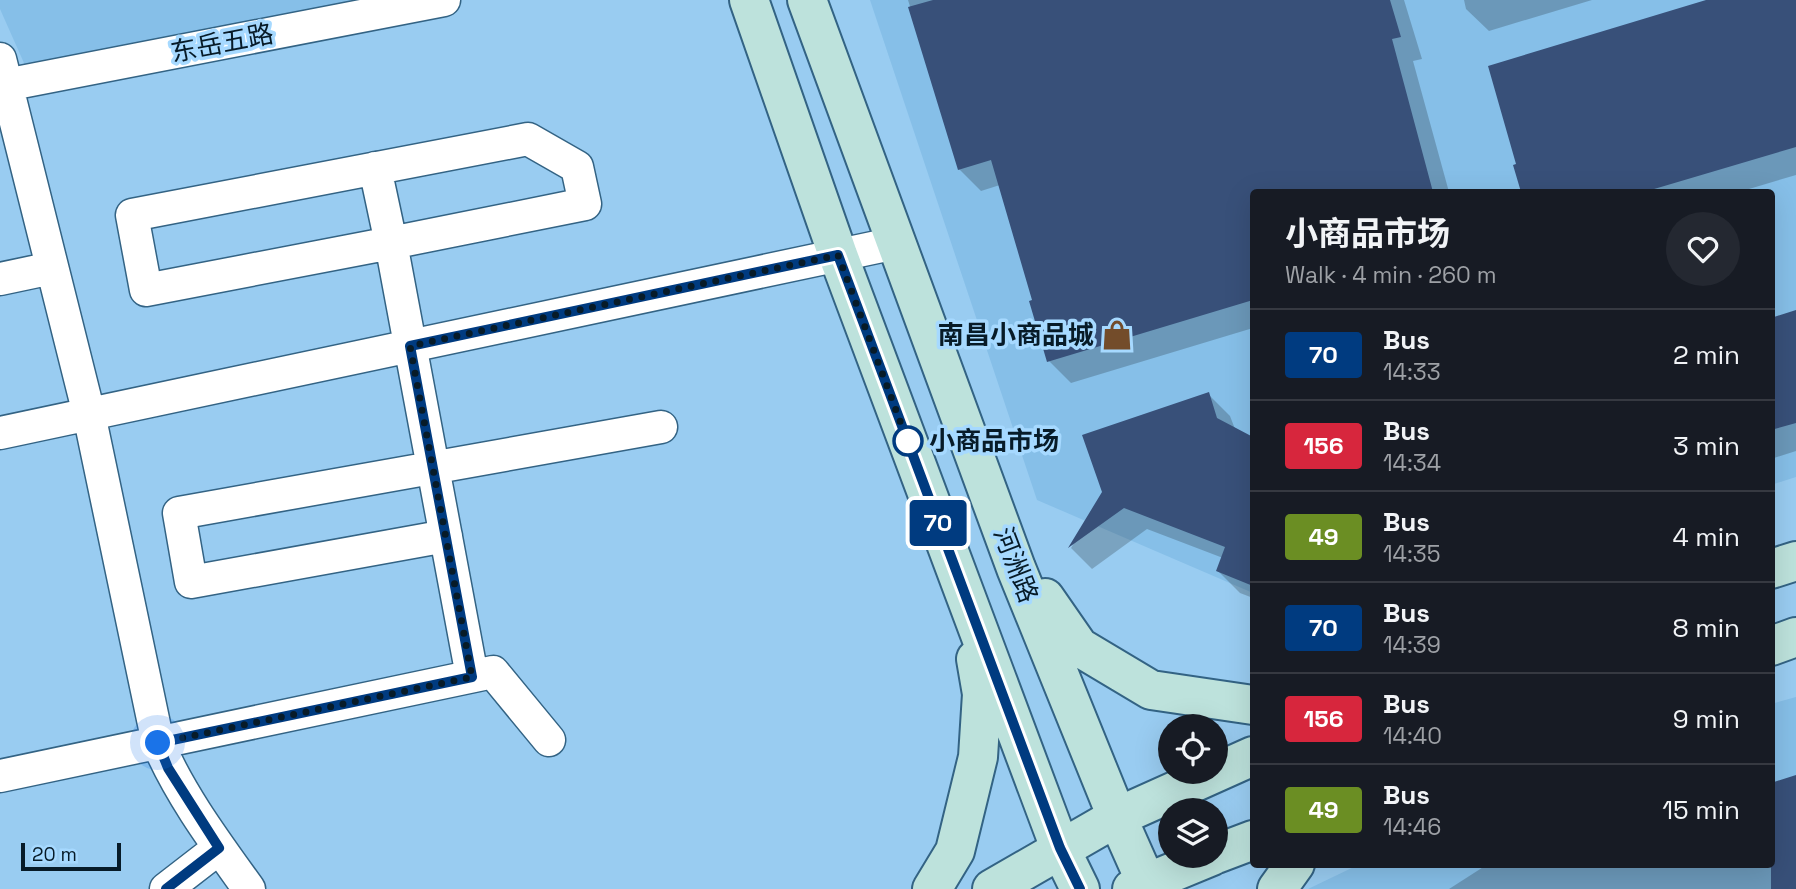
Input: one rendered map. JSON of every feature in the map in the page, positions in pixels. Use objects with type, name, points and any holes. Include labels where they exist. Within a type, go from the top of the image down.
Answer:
[{"type":"main road","points":[[749,0],[838,255],[1060,848],[1080,889]]},
{"type":"main road","name":"河洲路","points":[[807,0],[1008,546],[1117,817],[1142,887]]},
{"type":"main road","points":[[1008,546],[1079,647],[1151,690],[1250,705]]},
{"type":"main road","points":[[1775,568],[1796,561]]},
{"type":"main road","points":[[932,889],[955,851],[978,757],[982,694],[968,601]]},
{"type":"main road","points":[[1775,645],[1796,637]]},
{"type":"main road","points":[[992,889],[1117,817],[1250,757]]},
{"type":"main road","points":[[1228,849],[1250,840]]},
{"type":"main road","points":[[1142,887],[1185,868]]},
{"type":"main road","points":[[1278,889],[1292,868]]},
{"type":"street","name":"东岳五路","points":[[2,77],[444,0]]},
{"type":"street","points":[[2,77],[89,414],[158,743],[168,768],[219,848],[249,889]]},
{"type":"street","points":[[528,139],[578,167],[584,204],[391,243],[146,290],[132,215],[528,139]]},
{"type":"street","points":[[375,168],[472,677]]},
{"type":"street","points":[[0,433],[896,243]]},
{"type":"street","points":[[0,279],[52,268]]},
{"type":"street","points":[[446,536],[191,582],[179,513],[661,427]]},
{"type":"street","points":[[0,776],[493,672],[549,740]]},
{"type":"street","points":[[166,889],[219,848]]},
{"type":"shaded area","points":[[0,0],[366,0],[28,72],[0,9]]},
{"type":"shaded area","name":"南昌小商品城","points":[[870,0],[1796,0],[1796,477],[1775,484],[1775,189],[1250,189],[1250,592],[1037,500]]},
{"type":"shaded area","points":[[1796,697],[1796,889],[1308,889],[1352,868],[1775,868],[1775,703]]},
{"type":"building","points":[[933,0],[1390,0],[1401,37],[1392,39],[1432,189],[1250,189],[1250,301],[1047,362],[1029,301],[1032,300],[991,160],[958,170],[908,7]]},
{"type":"building","points":[[1706,0],[1796,0],[1796,147],[1654,189],[1520,189],[1513,165],[1516,164],[1488,66]]},
{"type":"building","points":[[1796,310],[1796,423],[1775,429],[1775,317]]},
{"type":"building","points":[[1209,392],[1217,418],[1250,435],[1250,585],[1216,571],[1225,547],[1124,508],[1068,548],[1102,492],[1082,435]]},
{"type":"building","points":[[1796,775],[1796,889],[1771,889],[1771,868],[1775,868],[1775,782]]},
{"type":"bus line","name":"70","points":[[166,889],[219,848],[168,768],[158,743],[472,677],[410,346],[838,255],[1060,848],[1080,889]]},
{"type":"place","name":"南昌小商品城","points":[[1117,335]]},
{"type":"place","name":"小商品市场","points":[[908,441]]},
{"type":"route","points":[[158,743],[472,677],[410,346],[838,255],[912,453],[908,441]]}]
